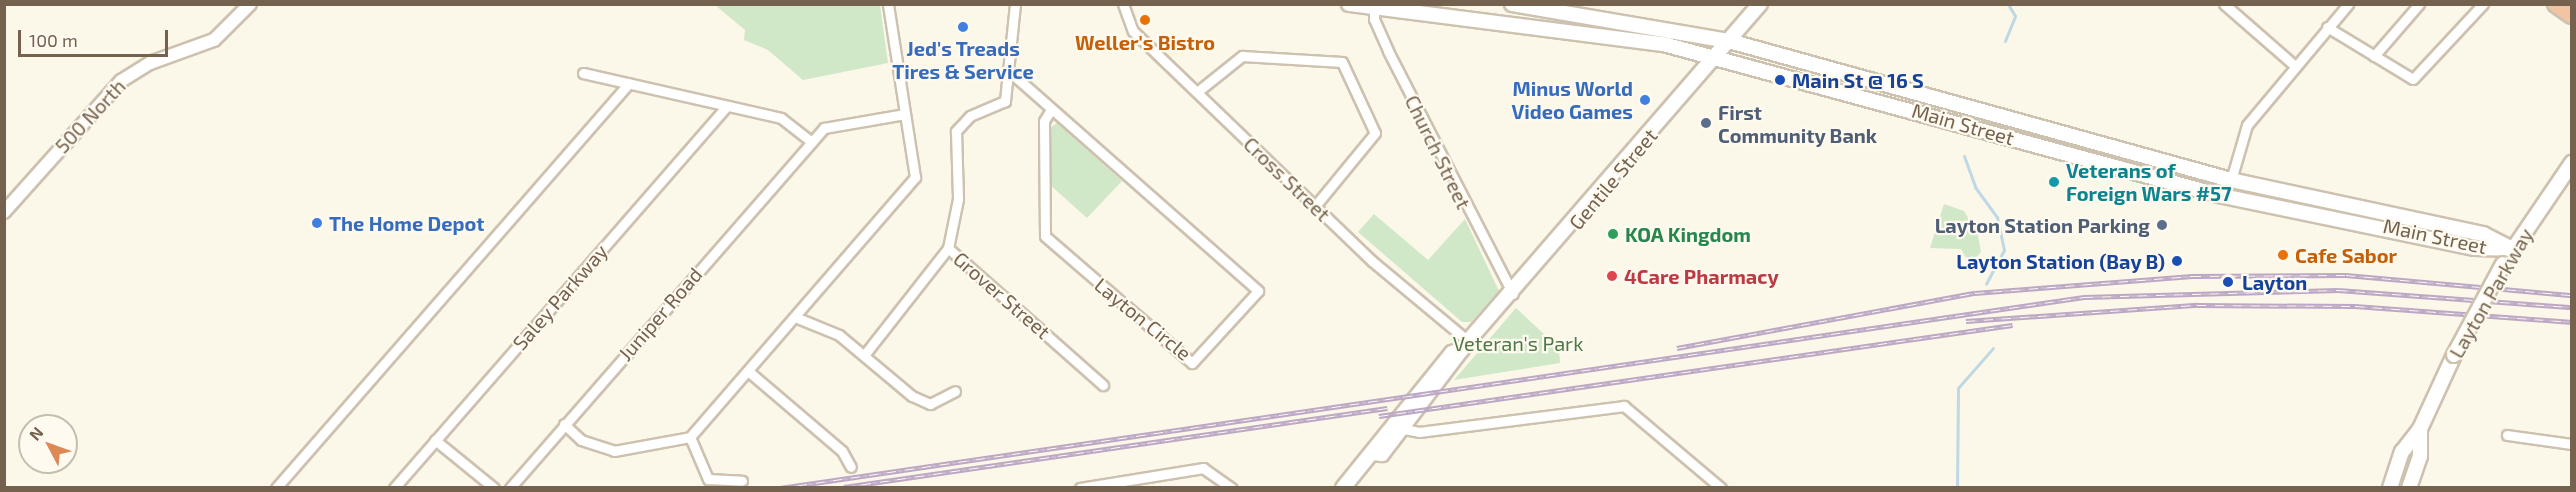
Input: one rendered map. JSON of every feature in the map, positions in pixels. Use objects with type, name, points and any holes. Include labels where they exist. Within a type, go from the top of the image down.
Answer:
[{"type":"highway","points":[[2556,4],[2571,15]]},
{"type":"main road","name":"Main Street","points":[[1349,4],[1374,5],[1636,40],[1715,57],[2218,195],[2474,248],[2513,249]]},
{"type":"main road","name":"Main Street","points":[[1512,4],[1729,40],[2231,180],[2483,234],[2513,249]]},
{"type":"main road","name":"Gentile Street","points":[[1343,488],[1452,353],[1465,345],[1513,294],[1760,4]]},
{"type":"main road","name":"Layton Parkway","points":[[2390,488],[2402,452],[2420,429],[2454,355],[2503,264],[2571,163]]},
{"type":"main road","name":"Gentile Street","points":[[1372,453],[1382,454],[1404,429],[1460,359],[1465,345]]},
{"type":"main road","name":"Layton Parkway","points":[[2409,488],[2420,456],[2420,429]]},
{"type":"street","name":"500 North","points":[[4,212],[121,81],[150,63],[214,40],[250,4]]},
{"type":"street","points":[[564,424],[581,440],[614,451],[690,437],[915,177],[888,4]]},
{"type":"street","points":[[1010,72],[1015,4]]},
{"type":"street","name":"Cross Street","points":[[1123,4],[1131,28],[1315,206],[1465,345]]},
{"type":"street","points":[[2224,4],[2294,65]]},
{"type":"street","points":[[2231,180],[2247,125],[2294,65],[2348,4]]},
{"type":"street","points":[[2374,56],[2419,4]]},
{"type":"street","points":[[2327,27],[2406,78],[2418,77],[2483,4]]},
{"type":"street","name":"Church Street","points":[[1374,5],[1374,19],[1388,51],[1513,294]]},
{"type":"street","points":[[1197,92],[1242,56],[1342,62],[1375,133],[1315,206]]},
{"type":"street","name":"Layton Circle","points":[[1010,72],[1050,111],[1258,291],[1192,363],[1045,236],[1044,121],[1050,111]]},
{"type":"street","name":"Grover Street","points":[[1010,72],[1005,101],[970,116],[956,131],[958,199],[948,248],[1103,385]]},
{"type":"street","points":[[583,73],[726,107],[781,117],[812,142]]},
{"type":"street","points":[[276,488],[629,83]]},
{"type":"street","name":"Saley Parkway","points":[[394,488],[726,107]]},
{"type":"street","name":"Juniper Road","points":[[510,488],[812,142],[830,126],[905,114]]},
{"type":"street","points":[[866,354],[948,248]]},
{"type":"street","points":[[795,317],[839,335],[866,354],[912,396],[930,404],[955,391]]},
{"type":"street","points":[[748,371],[842,451],[851,467]]},
{"type":"street","points":[[1404,429],[1419,432],[1624,406],[1721,488]]},
{"type":"street","points":[[2507,435],[2571,444]]},
{"type":"street","points":[[690,437],[708,479],[742,481]]},
{"type":"street","points":[[435,440],[494,488]]},
{"type":"street","points":[[1080,488],[1203,468],[1232,488]]},
{"type":"green space","points":[[715,5],[880,5],[888,63],[803,80],[768,50],[744,40],[745,30]]},
{"type":"green space","points":[[1057,123],[1122,181],[1087,218],[1048,183],[1050,128]]},
{"type":"green space","points":[[1944,204],[1964,211],[1978,235],[1981,252],[1970,265],[1961,249],[1930,248]]},
{"type":"green space","points":[[1374,214],[1428,260],[1465,219],[1499,291],[1471,322],[1462,322],[1358,232]]},
{"type":"green space","name":"Veteran's Park","points":[[1516,308],[1559,348],[1560,363],[1454,380]]},
{"type":"waterway","points":[[2005,41],[2015,16],[2008,4]]},
{"type":"waterway","points":[[1964,156],[1975,187],[1997,217],[2004,250],[1986,284]]},
{"type":"waterway","points":[[1957,488],[1958,388],[1993,348]]},
{"type":"railway","points":[[1677,348],[1975,293],[2192,276],[2346,275],[2572,295]]},
{"type":"railway","points":[[780,488],[2084,297],[2338,290],[2572,307]]},
{"type":"railway","points":[[1966,321],[2197,305],[2355,306],[2572,322]]},
{"type":"railway","points":[[1379,416],[2012,325]]},
{"type":"railway","points":[[844,487],[1387,408]]},
{"type":"place","name":"Weller's Bistro","points":[[1145,20]]},
{"type":"place","name":"Jed's Treads Tires & Service","points":[[963,27]]},
{"type":"place","name":"Main St @ 16 S","points":[[1780,80]]},
{"type":"place","name":"Minus World Video Games","points":[[1645,100]]},
{"type":"place","name":"First Community Bank","points":[[1706,123]]},
{"type":"place","name":"Veterans of Foreign Wars #57","points":[[2054,182]]},
{"type":"place","name":"The Home Depot","points":[[317,223]]},
{"type":"place","name":"Layton Station Parking","points":[[2162,225]]},
{"type":"place","name":"KOA Kingdom","points":[[1613,234]]},
{"type":"place","name":"Cafe Sabor","points":[[2283,255]]},
{"type":"place","name":"Layton Station (Bay B)","points":[[2177,261]]},
{"type":"place","name":"4Care Pharmacy","points":[[1612,276]]},
{"type":"place","name":"Layton","points":[[2228,282]]}]
